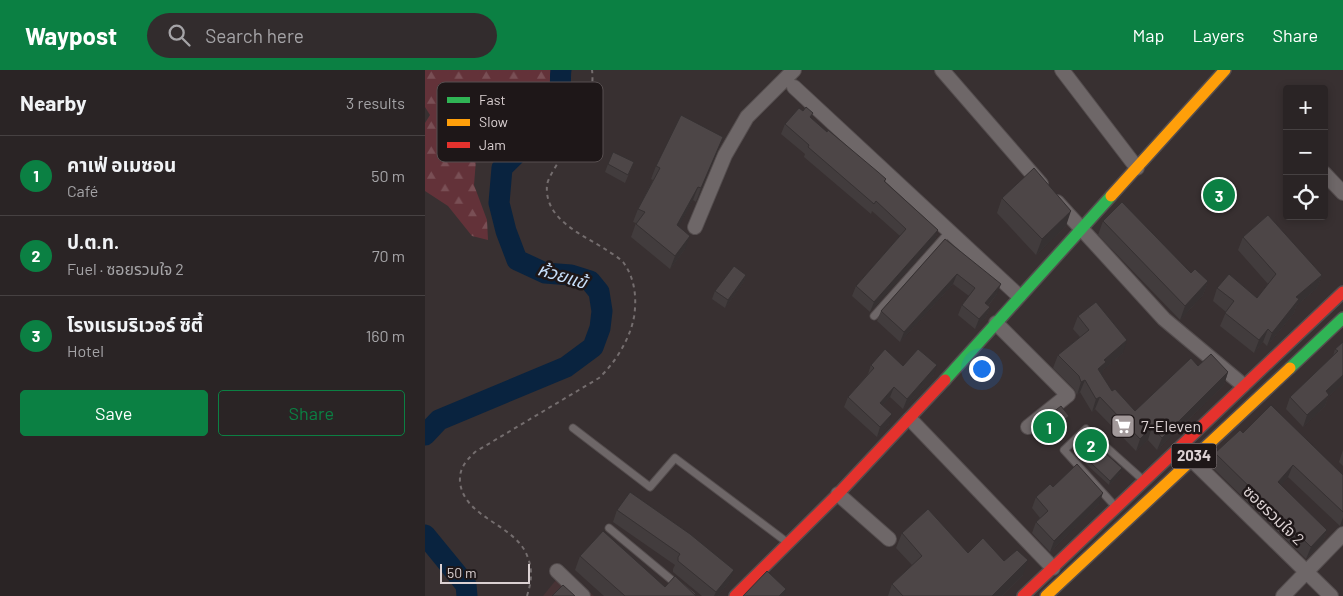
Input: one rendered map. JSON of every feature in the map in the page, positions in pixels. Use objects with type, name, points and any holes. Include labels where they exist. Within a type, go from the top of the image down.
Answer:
[{"type":"main road","points":[[735,596],[838,494],[910,419],[1225,70]]},
{"type":"main road","name":"2034","points":[[1023,596],[1342,294]]},
{"type":"main road","name":"2034","points":[[1046,596],[1191,459],[1261,401],[1343,318]]},
{"type":"street","points":[[695,226],[725,155],[747,117],[794,70]]},
{"type":"street","points":[[942,70],[1081,230],[1164,319],[1243,386]]},
{"type":"street","points":[[1062,70],[1137,168]]},
{"type":"street","points":[[794,87],[1019,296]]},
{"type":"street","points":[[1326,175],[1343,192]]},
{"type":"street","points":[[996,323],[1068,395],[1028,427]]},
{"type":"street","points":[[910,419],[1053,568]]},
{"type":"street","name":"ซอยรวมใจ 2","points":[[1191,459],[1331,596]]},
{"type":"street","points":[[838,494],[889,539]]},
{"type":"street","points":[[1283,596],[1343,534]]},
{"type":"street","points":[[557,571],[583,596]]},
{"type":"lane","points":[[874,316],[949,232]]},
{"type":"lane","points":[[573,428],[650,487],[675,458],[788,543]]},
{"type":"lane","points":[[1116,507],[1064,450],[1086,429],[1144,480]]},
{"type":"lane","points":[[609,528],[691,596]]},
{"type":"path","points":[[527,596],[532,572],[528,557],[521,545],[510,534],[474,508],[467,499],[462,490],[461,470],[466,460],[475,452],[599,378],[610,368],[631,330],[636,296],[623,262],[559,220],[548,198],[547,184],[558,162]]},
{"type":"shaded area","points":[[564,570],[594,596],[543,596]]},
{"type":"green space","points":[[425,70],[552,70],[553,82],[437,82],[437,162],[476,162],[474,185],[487,220],[488,240],[472,236],[448,206],[425,191],[425,123],[430,115],[425,107]]},
{"type":"building","points":[[806,107],[813,113],[810,117],[886,179],[884,181],[938,230],[874,302],[856,286],[906,229],[876,201],[874,204],[808,147],[809,145],[785,124],[799,108],[803,111]]},
{"type":"building","points":[[681,115],[723,137],[701,188],[698,187],[677,225],[690,236],[675,256],[636,224],[645,212],[638,209],[660,168],[656,166]]},
{"type":"building","points":[[613,152],[634,162],[628,175],[608,164]]},
{"type":"building","points":[[1034,168],[1071,211],[1042,239],[1002,198]]},
{"type":"building","points":[[1122,202],[1191,273],[1195,269],[1208,281],[1185,306],[1103,221]]},
{"type":"building","points":[[1268,215],[1322,275],[1296,297],[1299,299],[1272,333],[1268,329],[1259,340],[1225,313],[1234,301],[1217,288],[1229,274],[1257,298],[1276,274],[1243,237]]},
{"type":"building","points":[[945,239],[1001,284],[985,303],[990,307],[979,319],[962,305],[975,288],[957,274],[904,332],[881,311]]},
{"type":"building","points":[[734,266],[746,275],[728,300],[715,291]]},
{"type":"building","points":[[1096,302],[1127,340],[1104,360],[1106,362],[1098,369],[1112,391],[1115,389],[1135,411],[1191,358],[1198,366],[1211,354],[1228,372],[1162,438],[1152,427],[1140,439],[1100,397],[1096,399],[1085,380],[1081,382],[1079,376],[1058,355],[1089,330],[1078,316]]},
{"type":"building","points":[[1343,342],[1343,375],[1326,391],[1329,395],[1307,415],[1290,397],[1338,351],[1335,349]]},
{"type":"building","points":[[885,349],[903,366],[918,349],[937,365],[907,399],[894,387],[880,403],[892,414],[880,427],[848,397],[874,368],[871,365]]},
{"type":"building","points":[[1271,405],[1343,475],[1343,512],[1293,465],[1278,482],[1327,530],[1311,547],[1215,453],[1240,430],[1243,433]]},
{"type":"building","points":[[1061,406],[1069,416],[1055,428],[1052,425],[1045,432],[1038,424]]},
{"type":"building","points":[[1087,437],[1122,468],[1110,481],[1076,449]]},
{"type":"building","points":[[1077,464],[1103,493],[1054,541],[1036,522],[1048,511],[1036,497],[1050,484],[1053,487]]},
{"type":"building","points":[[630,492],[690,534],[734,570],[716,592],[678,561],[680,554],[617,510]]},
{"type":"building","points":[[928,509],[968,553],[983,538],[1004,561],[1017,550],[1028,560],[992,596],[903,596],[892,584],[922,556],[902,533]]},
{"type":"building","points":[[603,531],[665,587],[675,576],[696,596],[625,596],[580,556]]},
{"type":"building","points":[[767,571],[786,589],[779,596],[743,596]]},
{"type":"building","points":[[563,585],[575,596],[552,596]]},
{"type":"waterway","name":"ห้วยแข้","points":[[560,82],[561,70]]},
{"type":"waterway","name":"ห้วยแข้","points":[[425,435],[439,420],[566,367],[593,347],[600,328],[602,311],[599,292],[590,281],[571,275],[545,273],[517,260],[506,231],[499,203],[502,168],[508,162]]},
{"type":"waterway","name":"ห้วยแข้","points":[[425,535],[466,585],[467,596]]},
{"type":"traffic: fast","points":[[945,380],[1111,196]]},
{"type":"traffic: fast","points":[[1290,368],[1343,318]]},
{"type":"traffic: slow","points":[[1111,196],[1225,70]]},
{"type":"traffic: slow","points":[[1046,596],[1290,368]]},
{"type":"traffic: jam","points":[[1023,596],[1343,292]]},
{"type":"traffic: jam","points":[[735,596],[838,494],[945,380]]},
{"type":"place","name":"โรงแรมริเวอร์ ซิตี้","points":[[1219,195]]},
{"type":"place","name":"7-Eleven","points":[[1123,426]]},
{"type":"place","name":"คาเฟ่ อเมซอน","points":[[1049,427]]},
{"type":"place","name":"ป.ต.ท.","points":[[1091,445]]}]
